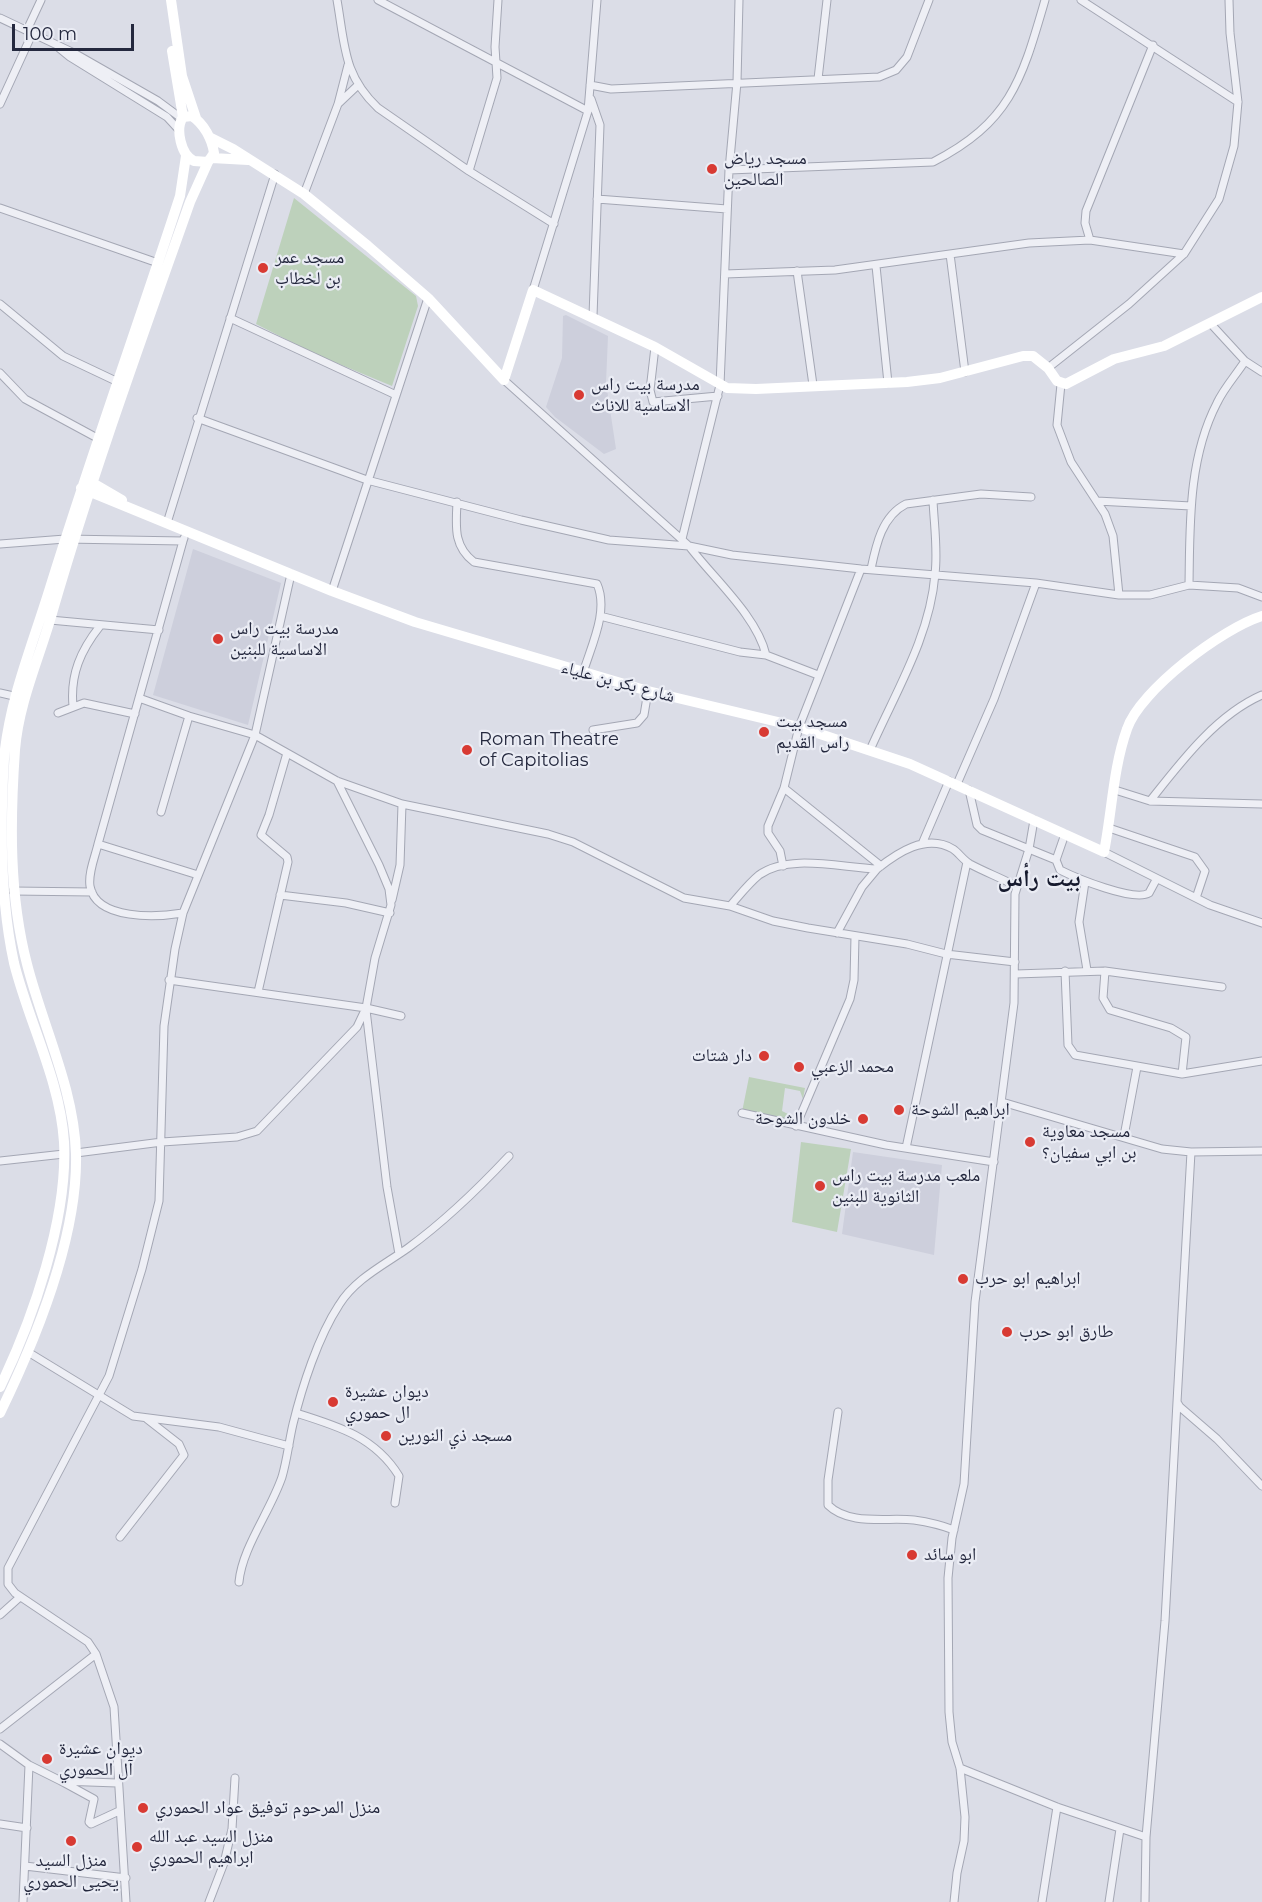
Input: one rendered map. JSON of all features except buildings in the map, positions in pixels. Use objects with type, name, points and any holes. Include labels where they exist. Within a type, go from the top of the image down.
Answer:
[{"type":"street","points":[[0,104],[41,0]]},
{"type":"street","points":[[0,1413],[28,1352],[55,1274],[66,1231],[74,1183],[58,1101],[15,964],[6,887],[4,757],[20,697],[99,439],[180,196],[186,156],[164,0]]},
{"type":"street","points":[[86,485],[190,202],[210,160],[213,148],[209,137],[196,118],[182,76],[171,0]]},
{"type":"street","points":[[337,0],[348,65],[357,86],[378,108],[469,171],[554,224]]},
{"type":"street","points":[[378,0],[588,111]]},
{"type":"street","points":[[469,171],[494,90],[498,0]]},
{"type":"street","points":[[504,380],[588,111],[597,0]]},
{"type":"street","points":[[682,540],[719,391],[729,170],[737,82],[740,0]]},
{"type":"street","points":[[818,78],[827,0]]},
{"type":"street","points":[[590,85],[611,89],[879,77],[896,70],[907,57],[929,0]]},
{"type":"street","points":[[729,170],[933,162],[964,146],[1001,112],[1018,83],[1045,0]]},
{"type":"street","points":[[1081,0],[1238,102]]},
{"type":"street","points":[[1048,368],[1129,304],[1184,254],[1219,199],[1234,146],[1238,102],[1230,33],[1229,0]]},
{"type":"street","points":[[0,18],[30,31],[59,48],[167,117],[181,122],[196,118]]},
{"type":"street","points":[[1090,240],[1085,223],[1086,211],[1153,45]]},
{"type":"street","points":[[304,194],[338,104],[348,65]]},
{"type":"street","points":[[338,104],[357,86]]},
{"type":"street","points":[[590,96],[600,124],[593,316]]},
{"type":"street","points":[[209,137],[275,174],[304,194],[428,298],[504,380],[689,546],[749,620],[763,642],[766,655]]},
{"type":"street","points":[[186,156],[194,161],[249,160]]},
{"type":"street","points":[[167,523],[197,418],[275,174]]},
{"type":"street","points":[[597,200],[728,209]]},
{"type":"street","points":[[0,208],[158,263]]},
{"type":"street","points":[[725,274],[876,266],[1029,243],[1090,240],[1184,254]]},
{"type":"street","points":[[950,254],[965,372]]},
{"type":"street","points":[[876,266],[888,383]]},
{"type":"street","points":[[797,271],[813,385]]},
{"type":"street","points":[[533,290],[593,316],[655,347],[719,391]]},
{"type":"street","points":[[1061,384],[1114,359],[1151,351],[1211,324],[1262,297]]},
{"type":"street","points":[[332,591],[428,298]]},
{"type":"street","points":[[0,304],[63,356],[118,382]]},
{"type":"street","points":[[230,318],[396,395]]},
{"type":"street","points":[[1211,324],[1245,361],[1262,372]]},
{"type":"street","points":[[655,347],[650,390],[653,402],[719,391],[888,383],[940,378],[1023,356],[1034,356],[1061,384],[1057,425],[1071,462],[1097,501],[1113,536],[1119,595]]},
{"type":"street","points":[[1189,585],[1191,506],[1201,444],[1218,401],[1245,361]]},
{"type":"street","points":[[0,373],[25,399],[99,439]]},
{"type":"street","points":[[197,418],[367,480],[609,540],[689,546],[732,555],[861,569],[935,573],[1036,583],[1119,595],[1150,595],[1189,585],[1238,588],[1262,597]]},
{"type":"street","name":"شارع بكر بن علياء","points":[[86,485],[167,523],[185,536],[416,622],[583,673],[799,727],[870,750],[953,783],[1104,852]]},
{"type":"street","points":[[871,569],[876,545],[895,510],[906,504],[981,494],[1031,497]]},
{"type":"street","points":[[870,750],[897,690],[916,656],[935,573],[933,500]]},
{"type":"street","points":[[1097,501],[1191,506]]},
{"type":"street","points":[[457,502],[457,540],[464,554],[474,562],[597,584],[601,593],[600,615],[583,673]]},
{"type":"street","points":[[0,544],[69,539],[185,536],[91,876],[92,892],[105,905],[129,915],[151,917],[183,912]]},
{"type":"street","points":[[20,697],[50,620],[69,539]]},
{"type":"street","points":[[783,866],[780,851],[767,828],[784,788],[799,727],[861,569]]},
{"type":"street","points":[[126,1902],[114,1707],[96,1654],[83,1638],[20,1597],[8,1584],[10,1561],[99,1397],[117,1354],[155,1221],[160,1192],[164,1045],[169,980],[183,912],[255,735],[291,574]]},
{"type":"street","points":[[922,844],[994,699],[1036,583]]},
{"type":"street","points":[[600,615],[740,652],[766,655],[818,675]]},
{"type":"street","points":[[1262,616],[1234,627],[1198,651],[1142,704],[1127,727],[1104,852],[1196,898],[1262,923]]},
{"type":"street","points":[[50,620],[159,630]]},
{"type":"street","points":[[73,706],[72,693],[78,658],[84,645],[100,626]]},
{"type":"street","points":[[592,730],[637,723],[644,715],[648,691]]},
{"type":"street","points":[[0,693],[20,697]]},
{"type":"street","points":[[1150,801],[1212,731],[1232,714],[1262,695]]},
{"type":"street","points":[[140,698],[189,716],[255,735],[337,781],[402,804],[548,834],[573,842],[668,891],[698,902],[730,906],[773,921],[946,954],[1015,962]]},
{"type":"street","points":[[58,713],[84,703],[135,714]]},
{"type":"street","points":[[161,812],[189,716]]},
{"type":"street","points":[[258,992],[288,862],[287,857],[261,835],[287,753]]},
{"type":"street","points":[[337,781],[379,865],[389,890],[390,909]]},
{"type":"street","points":[[784,788],[879,867]]},
{"type":"street","points":[[969,790],[979,827],[1056,860]]},
{"type":"street","points":[[1115,790],[1150,801],[1262,804]]},
{"type":"street","points":[[0,1161],[162,1142],[237,1137],[262,1128],[357,1027],[366,1008],[375,958],[400,865],[402,804]]},
{"type":"street","points":[[954,1902],[965,1833],[960,1768],[952,1742],[949,1712],[947,1595],[954,1530],[964,1484],[975,1302],[1002,1102],[1016,974],[1016,886],[1029,849],[1034,820]]},
{"type":"street","points":[[1109,828],[1195,857],[1204,871],[1196,898]]},
{"type":"street","points":[[1065,834],[1056,860],[1060,870],[1085,882],[1145,896],[1156,880]]},
{"type":"street","points":[[98,844],[198,875]]},
{"type":"street","points":[[837,933],[862,887],[879,867],[893,856],[922,844],[947,846],[967,862],[1016,886]]},
{"type":"street","points":[[730,906],[760,875],[783,866],[817,862],[842,868],[879,867]]},
{"type":"street","points":[[906,1148],[967,862]]},
{"type":"street","points":[[1085,882],[1079,922],[1087,970]]},
{"type":"street","points":[[6,887],[92,892]]},
{"type":"street","points":[[280,895],[390,909]]},
{"type":"street","points":[[796,1126],[807,1095],[844,1018],[850,999],[854,980],[855,936]]},
{"type":"street","points":[[1065,971],[1068,1045],[1072,1053],[1079,1057],[1182,1074],[1262,1061]]},
{"type":"street","points":[[1106,971],[1103,998],[1110,1010],[1184,1034],[1186,1040],[1182,1074]]},
{"type":"street","points":[[1016,974],[1106,971],[1222,987]]},
{"type":"street","points":[[169,980],[366,1008],[401,1016]]},
{"type":"street","points":[[366,1008],[387,1187],[399,1254]]},
{"type":"street","points":[[1124,1136],[1137,1067]]},
{"type":"street","points":[[1002,1102],[1162,1149],[1191,1152],[1262,1151]]},
{"type":"street","points":[[741,1113],[906,1148],[994,1162]]},
{"type":"street","points":[[1144,1902],[1146,1837],[1165,1621],[1191,1152]]},
{"type":"street","points":[[0,1387],[24,1334],[47,1263],[70,1154]]},
{"type":"street","points":[[239,1582],[246,1553],[277,1491],[296,1413],[324,1333],[339,1304],[358,1283],[399,1254],[477,1190],[509,1156]]},
{"type":"street","points":[[28,1352],[133,1416],[219,1427],[289,1446]]},
{"type":"street","points":[[1177,1402],[1262,1486]]},
{"type":"street","points":[[838,1412],[828,1480],[828,1505],[837,1512],[854,1517],[912,1520],[934,1523],[954,1530]]},
{"type":"street","points":[[296,1413],[353,1432],[379,1452],[399,1476],[395,1503]]},
{"type":"street","points":[[120,1537],[184,1455],[179,1444],[147,1419]]},
{"type":"street","points":[[0,1615],[20,1597]]},
{"type":"street","points":[[0,1729],[96,1654]]},
{"type":"street","points":[[0,1744],[29,1765],[94,1799],[89,1822],[91,1824],[120,1811]]},
{"type":"street","points":[[23,1902],[29,1765]]},
{"type":"street","points":[[960,1768],[1057,1807],[1146,1837]]},
{"type":"street","points":[[209,1902],[224,1863],[232,1829],[235,1778]]},
{"type":"street","points":[[61,1781],[117,1783]]},
{"type":"street","points":[[1042,1902],[1057,1807]]},
{"type":"street","points":[[0,1824],[27,1828]]},
{"type":"street","points":[[1109,1902],[1120,1829]]},
{"type":"street","points":[[25,1866],[126,1878]]},
{"type":"shaded area","name":"مدرسة بيت راس الاساسية للاناث","points":[[566,315],[608,336],[606,383],[616,449],[604,454],[555,417],[546,407],[562,358],[563,316]]},
{"type":"shaded area","name":"مدرسة بيت راس الاساسية للبنين","points":[[193,549],[281,583],[248,725],[153,695]]},
{"type":"shaded area","points":[[853,1152],[942,1165],[934,1255],[842,1234]]},
{"type":"green space","points":[[294,198],[416,296],[418,306],[392,386],[315,354],[256,324]]},
{"type":"green space","points":[[749,1077],[805,1088],[803,1099],[800,1091],[785,1088],[782,1111],[792,1116],[791,1122],[742,1112]]},
{"type":"green space","name":"ملعب مدرسة بيت راس الثانوية للبنين","points":[[801,1142],[851,1149],[837,1232],[792,1222]]},
{"type":"place","name":"مسجد رياض الصالحين","points":[[712,169]]},
{"type":"place","name":"مسجد عمر بن لخطاب","points":[[263,268]]},
{"type":"place","name":"مدرسة بيت راس الاساسية للاناث","points":[[579,395]]},
{"type":"place","name":"مدرسة بيت راس الاساسية للبنين","points":[[218,639]]},
{"type":"place","name":"مسجد بيت راس القديم","points":[[764,732]]},
{"type":"place","name":"Roman Theatre of Capitolias","points":[[467,750]]},
{"type":"place","name":"دار شتات","points":[[764,1056]]},
{"type":"place","name":"محمد الزعبي","points":[[799,1067]]},
{"type":"place","name":"ابراهيم الشوحة","points":[[899,1110]]},
{"type":"place","name":"خلدون الشوحة","points":[[863,1119]]},
{"type":"place","name":"مسجد معاوية بن ابي سفيان؟","points":[[1030,1142]]},
{"type":"place","name":"ملعب مدرسة بيت راس الثانوية للبنين","points":[[820,1186]]},
{"type":"place","name":"ابراهيم ابو حرب","points":[[963,1279]]},
{"type":"place","name":"طارق ابو حرب","points":[[1007,1332]]},
{"type":"place","name":"ديوان عشيرة ال حموري","points":[[333,1402]]},
{"type":"place","name":"مسجد ذي النورين","points":[[386,1436]]},
{"type":"place","name":"ابو سائد","points":[[912,1555]]},
{"type":"place","name":"ديوان عشيرة آل الحموري","points":[[47,1759]]},
{"type":"place","name":"منزل المرحوم توفيق عواد الحموري","points":[[143,1808]]},
{"type":"place","name":"منزل السيد يحيى الحموري","points":[[71,1841]]},
{"type":"place","name":"منزل السيد عبد الله ابراهيم الحموري","points":[[137,1847]]},
{"type":"district","name":"بيت رأس","points":[[1039,879]]}]
